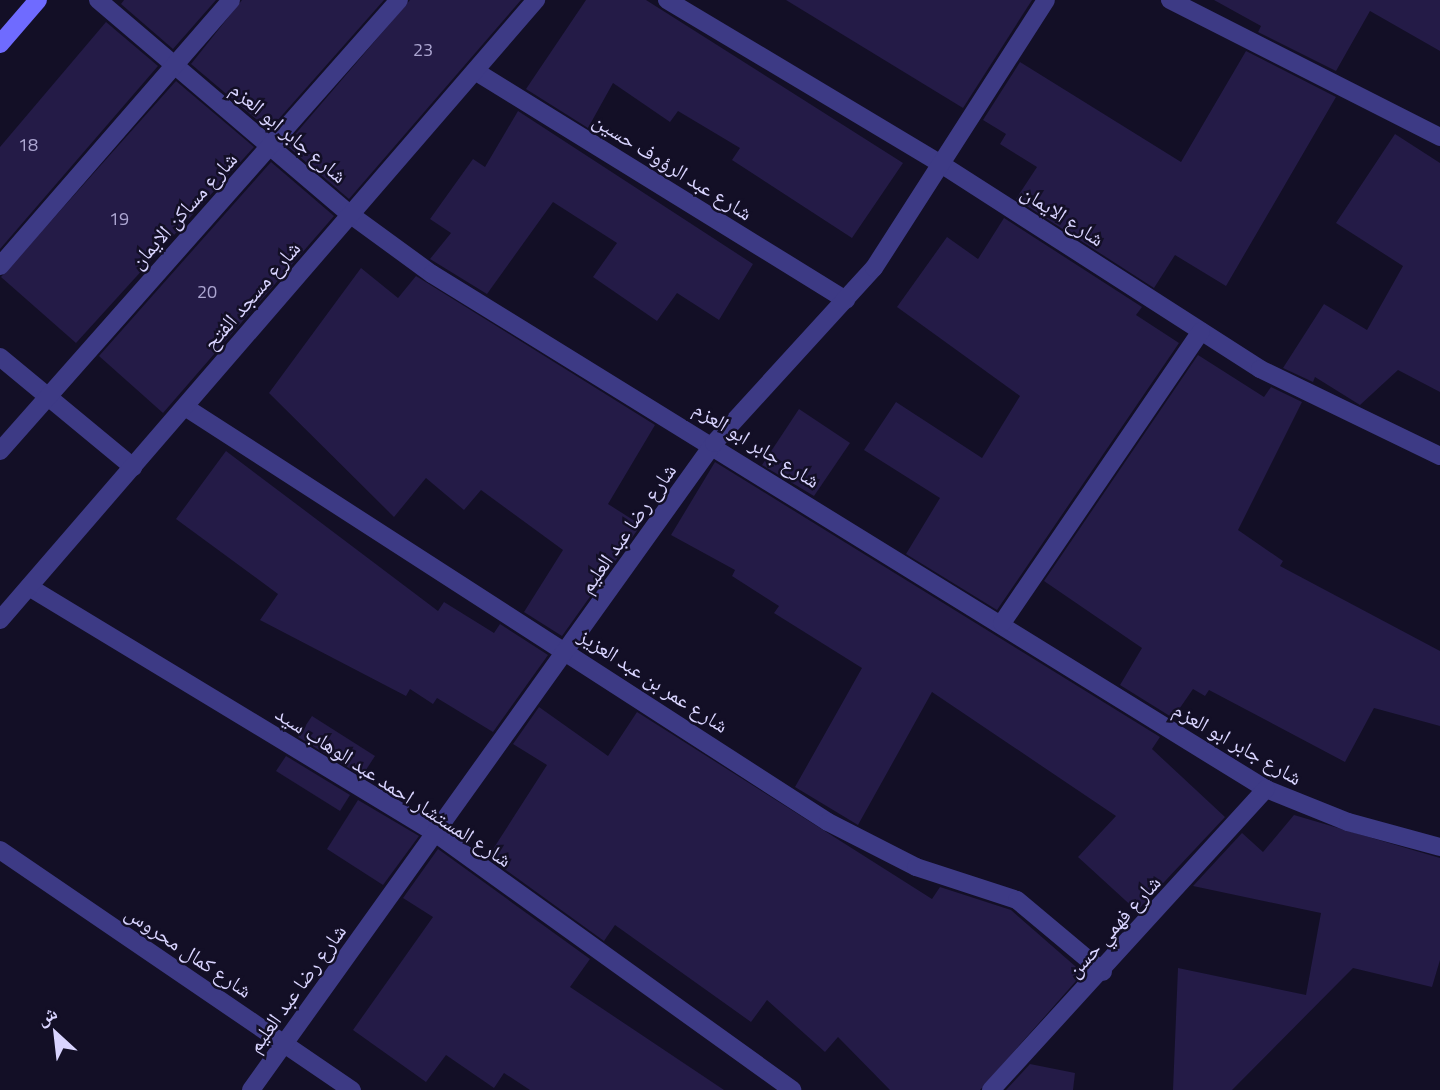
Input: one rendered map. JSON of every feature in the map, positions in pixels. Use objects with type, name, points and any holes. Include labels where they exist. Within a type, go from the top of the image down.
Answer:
[{"type":"main road","points":[[0,44],[38,0]]},
{"type":"street","name":"شارع جابر ابو العزم","points":[[98,0],[351,215],[432,274],[714,443],[1266,789],[1348,822],[1440,847]]},
{"type":"street","points":[[0,266],[231,0]]},
{"type":"street","name":"شارع مساكن الايمان","points":[[0,451],[399,0]]},
{"type":"street","name":"شارع مسجد الفتح","points":[[0,620],[536,0]]},
{"type":"street","name":"شارع الايمان","points":[[667,0],[944,166],[1201,331],[1321,403],[1440,456]]},
{"type":"street","name":"شارع رضا عبد العليم","points":[[251,1090],[714,443],[846,300],[944,166],[1046,0]]},
{"type":"street","points":[[1170,0],[1440,137]]},
{"type":"street","name":"شارع عبد الرؤوف حسين","points":[[475,71],[846,300]]},
{"type":"street","points":[[1002,623],[1201,331]]},
{"type":"street","points":[[0,357],[133,467]]},
{"type":"street","name":"شارع عمر بن عبد العزيز","points":[[185,407],[568,650],[870,847],[1017,900],[1103,972]]},
{"type":"street","name":"شارع المستشار احمد عبد الوهاب سيد","points":[[29,587],[435,833],[792,1090]]},
{"type":"street","name":"شارع فهمي حسن","points":[[991,1090],[1103,972],[1266,789]]},
{"type":"street","name":"شارع كمال محروس","points":[[0,850],[352,1090]]},
{"type":"building","points":[[124,0],[216,0],[173,49],[121,4]]},
{"type":"building","points":[[242,0],[384,0],[269,130],[191,64]]},
{"type":"building","points":[[410,0],[521,0],[349,199],[286,145]]},
{"type":"building","points":[[586,0],[646,0],[903,163],[852,238],[732,160],[740,148],[678,111],[670,122],[613,83],[588,128],[526,89]]},
{"type":"building","points":[[786,0],[1032,0],[963,108]]},
{"type":"building","points":[[1214,0],[1440,0],[1440,51],[1370,11],[1336,71],[1258,32],[1261,26]]},
{"type":"building","points":[[106,22],[158,66],[0,249],[0,147]]},
{"type":"building","points":[[1246,51],[1336,97],[1226,286],[1175,255],[1154,288],[1016,199],[1037,167],[1000,144],[1006,134],[983,120],[1020,62],[1181,162]]},
{"type":"building","points":[[176,81],[254,147],[76,343],[1,277]]},
{"type":"building","points":[[518,111],[753,264],[719,320],[677,293],[657,321],[593,277],[617,243],[553,202],[487,294],[430,259],[451,233],[430,219],[473,159],[485,167]]},
{"type":"building","points":[[1395,134],[1440,163],[1440,392],[1398,370],[1360,405],[1315,377],[1313,382],[1283,368],[1324,304],[1367,330],[1403,266],[1336,223]]},
{"type":"building","points":[[271,162],[334,216],[163,413],[99,356]]},
{"type":"building","points":[[1004,218],[1142,307],[1136,315],[1179,343],[997,610],[906,554],[940,498],[864,450],[896,402],[982,458],[1020,396],[897,307],[947,237],[978,259]]},
{"type":"building","points":[[361,268],[398,298],[416,276],[655,425],[608,504],[641,525],[562,636],[524,612],[563,550],[481,490],[464,510],[426,478],[394,517],[269,393]]},
{"type":"building","points":[[1198,355],[1264,397],[1271,387],[1302,402],[1238,530],[1283,561],[1280,566],[1440,651],[1440,726],[1374,708],[1345,762],[1209,690],[1205,696],[1193,689],[1173,718],[1120,685],[1142,648],[1044,581]]},
{"type":"building","points":[[799,409],[850,443],[814,496],[762,465]]},
{"type":"building","points":[[226,451],[438,611],[444,602],[494,633],[500,624],[548,655],[493,732],[437,698],[433,704],[410,689],[406,696],[260,620],[278,594],[176,519]]},
{"type":"building","points":[[715,462],[1160,737],[1152,749],[1225,817],[1137,911],[1078,857],[1116,816],[932,692],[858,825],[795,787],[862,668],[774,613],[779,606],[732,576],[735,570],[671,535]]},
{"type":"building","points":[[539,707],[608,756],[637,712],[932,899],[940,887],[1011,910],[1083,973],[980,1090],[890,1090],[838,1037],[825,1052],[767,1000],[751,1022],[615,925],[604,941],[488,857],[547,765],[513,744]]},
{"type":"building","points":[[312,716],[375,756],[362,776],[298,737]]},
{"type":"building","points":[[286,756],[350,795],[340,811],[276,771]]},
{"type":"building","points":[[358,800],[419,836],[383,885],[327,849]]},
{"type":"building","points":[[1294,815],[1440,858],[1440,960],[1432,987],[1353,968],[1232,1090],[1173,1090],[1178,968],[1306,995],[1321,913],[1193,886],[1242,833],[1263,852]]},
{"type":"building","points":[[438,849],[590,959],[570,987],[724,1090],[530,1090],[504,1073],[494,1088],[446,1055],[426,1082],[353,1030],[433,917],[403,898]]},
{"type":"building","points":[[1030,1064],[1075,1073],[1073,1090],[1006,1090]]}]
